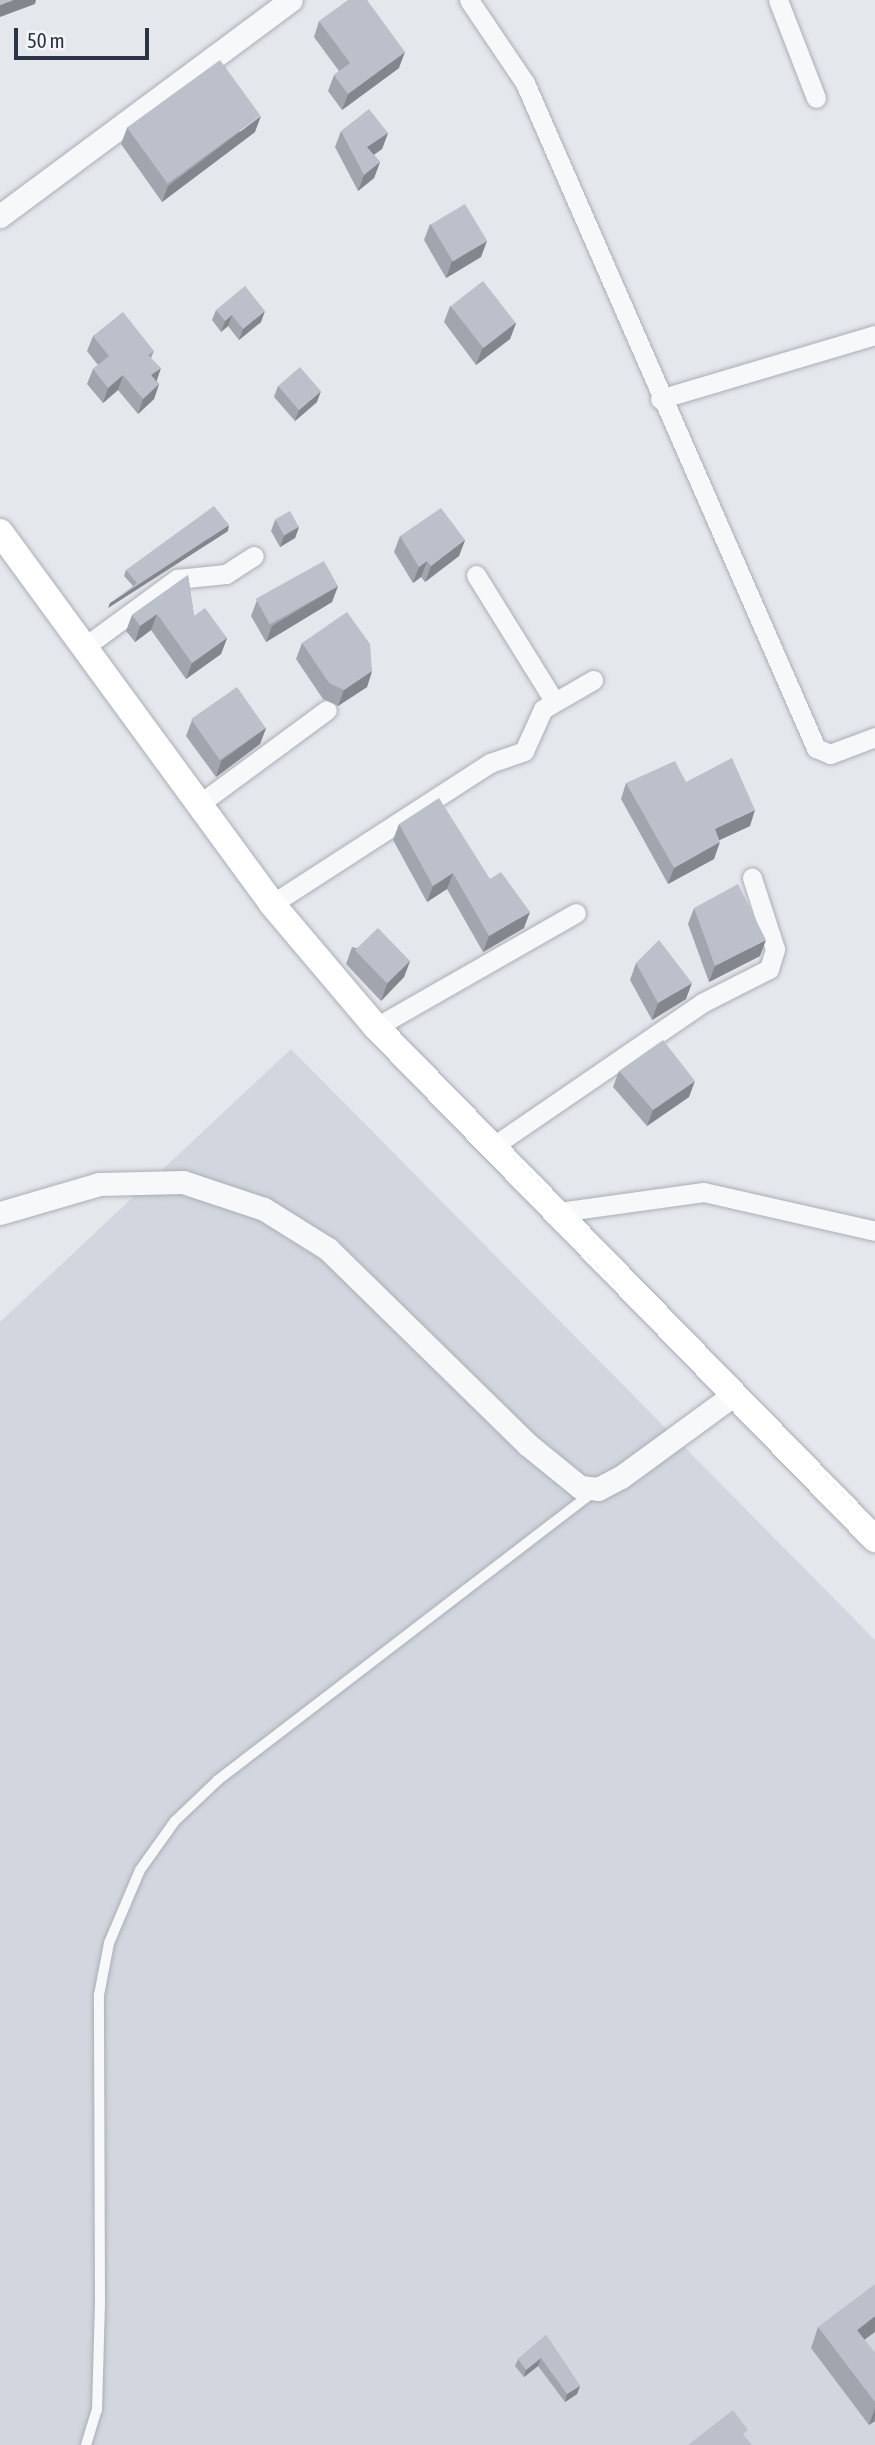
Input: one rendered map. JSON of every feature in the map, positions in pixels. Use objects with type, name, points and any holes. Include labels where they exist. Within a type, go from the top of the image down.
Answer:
[{"type":"main road","points":[[0,532],[272,904],[376,1027],[552,1213],[875,1539]]},
{"type":"street","points":[[0,216],[291,0]]},
{"type":"street","points":[[469,0],[525,83],[660,399],[817,748],[831,754],[875,737]]},
{"type":"street","points":[[778,0],[816,98]]},
{"type":"street","points":[[660,399],[875,335]]},
{"type":"street","points":[[83,648],[177,579],[226,574],[254,556]]},
{"type":"street","points":[[476,575],[554,701]]},
{"type":"street","points":[[272,904],[489,763],[524,751],[539,714],[554,701],[593,680]]},
{"type":"street","points":[[198,805],[327,710]]},
{"type":"street","points":[[492,1147],[702,1003],[769,969],[775,949],[752,878]]},
{"type":"street","points":[[376,1027],[576,913]]},
{"type":"street","points":[[0,1213],[99,1184],[171,1182],[227,1192],[264,1209],[328,1249],[527,1444],[580,1487],[598,1489],[733,1395]]},
{"type":"street","points":[[552,1213],[704,1192],[875,1231]]},
{"type":"lane","points":[[86,2445],[97,2410],[100,2318],[99,1995],[109,1943],[140,1870],[175,1821],[218,1780],[598,1489]]},
{"type":"shaded area","points":[[291,1049],[875,1640],[875,2445],[0,2445],[0,1322]]},
{"type":"building","points":[[0,0],[13,0],[0,5]]},
{"type":"building","points":[[348,0],[367,0],[405,52],[348,94],[334,75],[350,63],[319,21]]},
{"type":"building","points":[[220,60],[261,116],[168,183],[127,128]]},
{"type":"building","points":[[369,109],[388,133],[367,147],[380,162],[364,175],[341,131]]},
{"type":"building","points":[[465,204],[487,241],[453,261],[431,225]]},
{"type":"building","points":[[483,281],[516,323],[483,348],[451,306]]},
{"type":"building","points":[[245,286],[265,311],[243,329],[232,315],[225,321],[216,310]]},
{"type":"building","points":[[123,312],[154,351],[148,355],[161,368],[151,375],[159,384],[143,399],[123,375],[108,388],[93,369],[109,356],[93,336]]},
{"type":"building","points":[[300,367],[321,391],[299,410],[278,386]]},
{"type":"building","points":[[214,506],[229,525],[110,603],[137,583],[126,570]]},
{"type":"building","points":[[441,508],[465,540],[431,566],[427,561],[419,567],[400,536]]},
{"type":"building","points":[[290,511],[299,527],[284,535],[275,519]]},
{"type":"building","points":[[324,561],[338,586],[270,624],[256,599]]},
{"type":"building","points":[[188,575],[194,616],[205,608],[227,638],[192,663],[157,614],[140,626],[132,615]]},
{"type":"building","points":[[347,612],[370,644],[372,671],[344,690],[329,683],[302,643]]},
{"type":"building","points":[[237,687],[266,728],[220,760],[191,719]]},
{"type":"building","points":[[732,758],[755,810],[715,829],[720,842],[674,868],[626,783],[675,761],[686,782]]},
{"type":"building","points":[[439,798],[490,879],[501,872],[530,912],[489,936],[453,873],[433,886],[399,824]]},
{"type":"building","points":[[738,884],[766,940],[715,966],[694,908]]},
{"type":"building","points":[[378,928],[410,961],[387,983],[355,950]]},
{"type":"building","points":[[659,940],[692,983],[658,1003],[636,963]]},
{"type":"building","points":[[663,1040],[695,1081],[653,1110],[619,1071]]},
{"type":"building","points":[[875,2284],[875,2316],[857,2330],[875,2353],[875,2402],[818,2327]]},
{"type":"building","points":[[546,2335],[580,2386],[567,2394],[541,2358],[526,2370],[518,2359]]},
{"type":"building","points":[[733,2410],[748,2430],[743,2434],[752,2445],[688,2445]]}]
